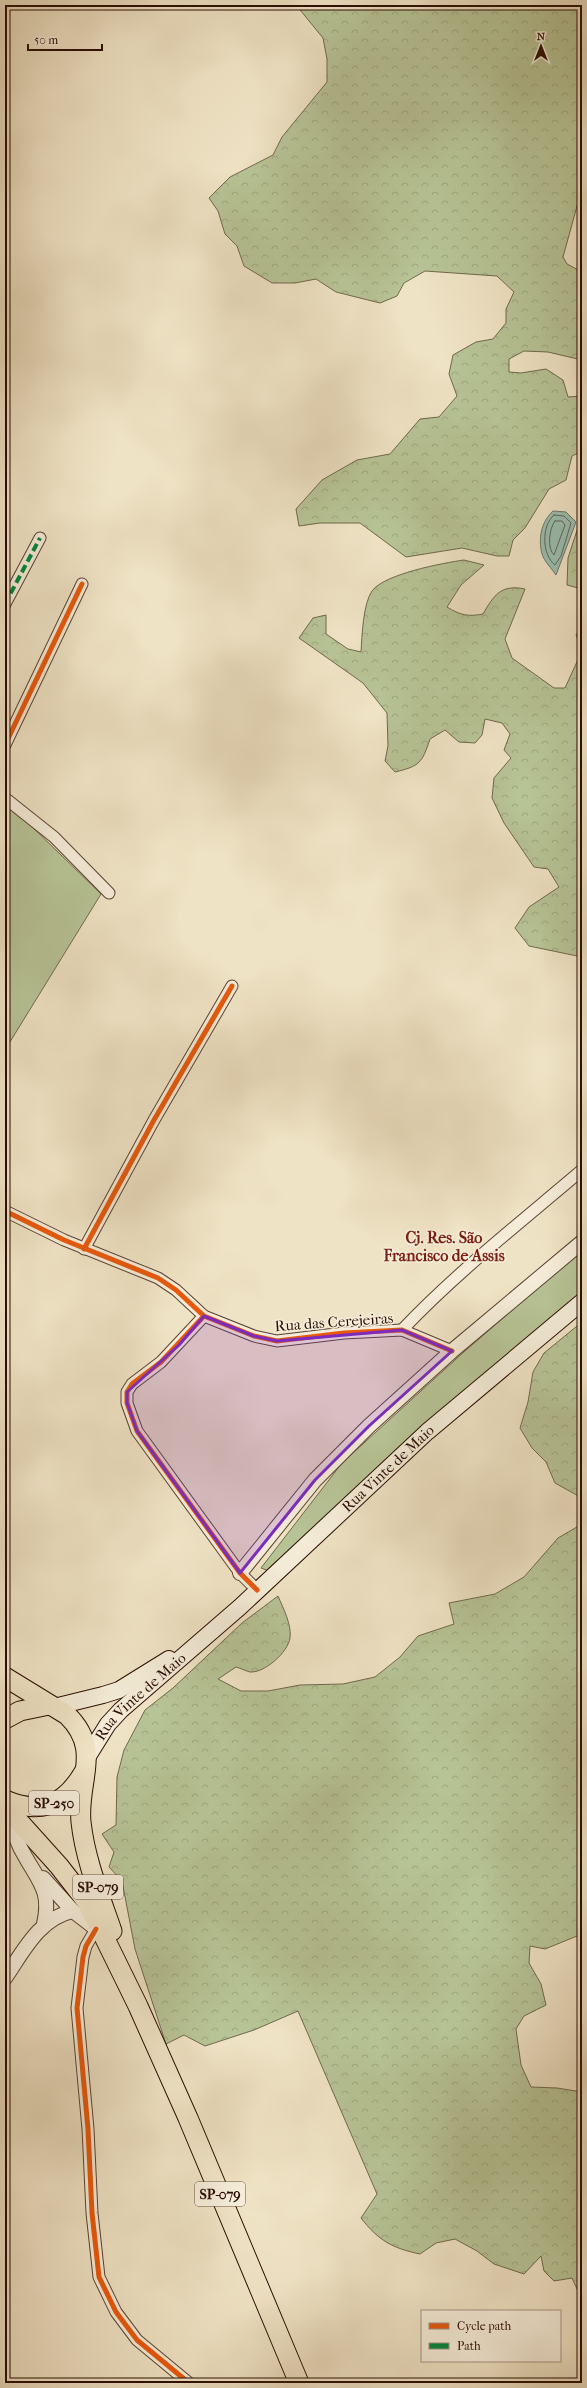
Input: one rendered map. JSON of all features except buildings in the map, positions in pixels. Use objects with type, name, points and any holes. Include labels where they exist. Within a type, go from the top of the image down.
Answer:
[{"type":"highway","name":"SP-079","points":[[5,1677],[74,1722],[84,1740],[88,1760],[82,1799],[81,1821],[85,1844],[98,1889],[138,2006]]},
{"type":"highway","name":"SP-250","points":[[5,1719],[20,1711],[51,1706]]},
{"type":"highway","name":"SP-250","points":[[6,1806],[31,1808],[46,1807],[70,1791],[88,1760]]},
{"type":"highway","name":"SP-079","points":[[6,1806],[59,1866],[87,1902],[99,1931],[138,2006],[188,2118],[299,2383]]},
{"type":"main road","name":"Rua Vinte de Maio","points":[[88,1760],[108,1724],[121,1710],[200,1642],[428,1432],[582,1302]]},
{"type":"main road","name":"Rua Vinte de Maio","points":[[51,1706],[104,1696],[119,1690],[200,1642]]},
{"type":"street","points":[[5,604],[40,538]]},
{"type":"street","points":[[5,745],[82,584]]},
{"type":"street","points":[[5,798],[54,837],[109,892]]},
{"type":"street","points":[[84,1249],[154,1120],[232,986]]},
{"type":"street","points":[[402,1330],[431,1300],[582,1170]]},
{"type":"street","name":"Rua das Cerejeiras","points":[[5,1211],[84,1249],[158,1278],[176,1290],[204,1316],[254,1336],[277,1341],[344,1333],[402,1330],[452,1351]]},
{"type":"street","points":[[240,1573],[329,1464],[452,1351],[582,1242]]},
{"type":"street","points":[[204,1316],[170,1354],[132,1384],[127,1392],[127,1403],[137,1431],[240,1573],[257,1590]]},
{"type":"street","points":[[6,1806],[12,1827],[26,1858],[37,1875],[47,1898],[48,1907],[44,1924]]},
{"type":"street","points":[[26,1858],[73,1911],[99,1931],[83,1957],[77,2008],[88,2122],[92,2213],[99,2277],[116,2312],[137,2340],[189,2383]]},
{"type":"street","points":[[5,1978],[44,1924],[58,1915],[73,1911]]},
{"type":"highlighted area","points":[[204,1316],[254,1336],[277,1341],[402,1330],[452,1351],[369,1426],[315,1480],[240,1573],[137,1431],[127,1403],[127,1392],[179,1345]]},
{"type":"green space","points":[[296,5],[582,5],[582,188],[563,257],[567,264],[582,272],[582,360],[548,352],[524,351],[509,359],[509,372],[521,373],[546,369],[563,380],[568,397],[582,396],[582,451],[572,456],[566,480],[549,489],[525,528],[513,540],[509,556],[497,556],[462,548],[406,557],[360,523],[320,523],[299,526],[296,509],[322,480],[357,460],[390,454],[420,419],[439,417],[457,396],[449,374],[453,355],[476,342],[493,339],[506,323],[506,309],[514,292],[497,276],[425,271],[404,283],[397,296],[380,303],[336,292],[316,279],[295,283],[272,283],[244,266],[237,246],[225,234],[218,211],[209,198],[230,177],[273,155],[282,137],[327,82],[327,59],[323,38]]},
{"type":"green space","points":[[582,515],[582,589],[567,585],[568,558]]},
{"type":"green space","points":[[464,560],[484,565],[461,585],[447,607],[464,615],[483,614],[499,592],[510,588],[525,589],[505,639],[512,658],[554,688],[565,688],[581,653],[576,634],[582,631],[582,957],[529,946],[515,928],[529,907],[559,887],[548,869],[534,867],[504,823],[492,798],[494,778],[511,758],[504,750],[510,734],[502,723],[485,719],[482,735],[475,743],[459,742],[445,730],[430,739],[425,753],[419,762],[410,768],[395,772],[385,761],[388,746],[387,713],[363,683],[299,638],[313,618],[326,615],[326,634],[348,649],[361,652],[364,620],[367,604],[372,591],[388,579],[415,570]]},
{"type":"green space","points":[[5,804],[20,815],[101,894],[5,1050]]},
{"type":"green space","points":[[582,1250],[582,1294],[269,1571],[261,1568],[342,1463],[466,1350]]},
{"type":"green space","points":[[582,1322],[582,1498],[555,1483],[546,1462],[532,1448],[520,1428],[528,1402],[533,1372],[544,1353]]},
{"type":"green space","points":[[582,1524],[582,1934],[545,1949],[530,1946],[529,1963],[541,1984],[546,2005],[524,2016],[516,2029],[521,2065],[531,2087],[557,2088],[582,2092],[582,2300],[572,2278],[554,2281],[544,2271],[541,2256],[524,2274],[494,2264],[477,2251],[455,2239],[436,2243],[420,2254],[394,2246],[380,2238],[368,2226],[361,2218],[377,2194],[298,2011],[254,2030],[205,2046],[184,2035],[166,2044],[135,1949],[122,1881],[109,1867],[114,1852],[102,1834],[116,1825],[117,1777],[124,1750],[145,1710],[173,1688],[242,1623],[278,1596],[290,1628],[290,1638],[285,1649],[275,1661],[262,1669],[250,1672],[236,1667],[218,1679],[241,1691],[268,1691],[300,1685],[343,1684],[375,1677],[400,1657],[418,1636],[454,1624],[449,1603],[495,1594],[524,1577],[558,1538]]},
{"type":"water","points":[[553,511],[566,512],[576,522],[556,575],[543,557],[540,542],[543,525]]},
{"type":"marked path","points":[[5,604],[40,538]]},
{"type":"cycle path","points":[[5,745],[82,584]]},
{"type":"cycle path","points":[[84,1249],[154,1120],[232,986]]},
{"type":"cycle path","points":[[5,1211],[64,1240],[158,1278],[176,1290],[204,1316],[254,1336],[277,1341],[344,1333],[402,1330],[452,1351]]},
{"type":"cycle path","points":[[204,1316],[161,1362],[132,1384],[127,1392],[127,1403],[137,1431],[240,1573],[257,1590]]},
{"type":"cycle path","points":[[96,1929],[86,1946],[83,1957],[77,2008],[88,2129],[92,2213],[99,2277],[116,2312],[137,2340],[189,2383]]},
{"type":"district","name":"Cj. Res. São Francisco de Assis","points":[[444,1246]]}]
